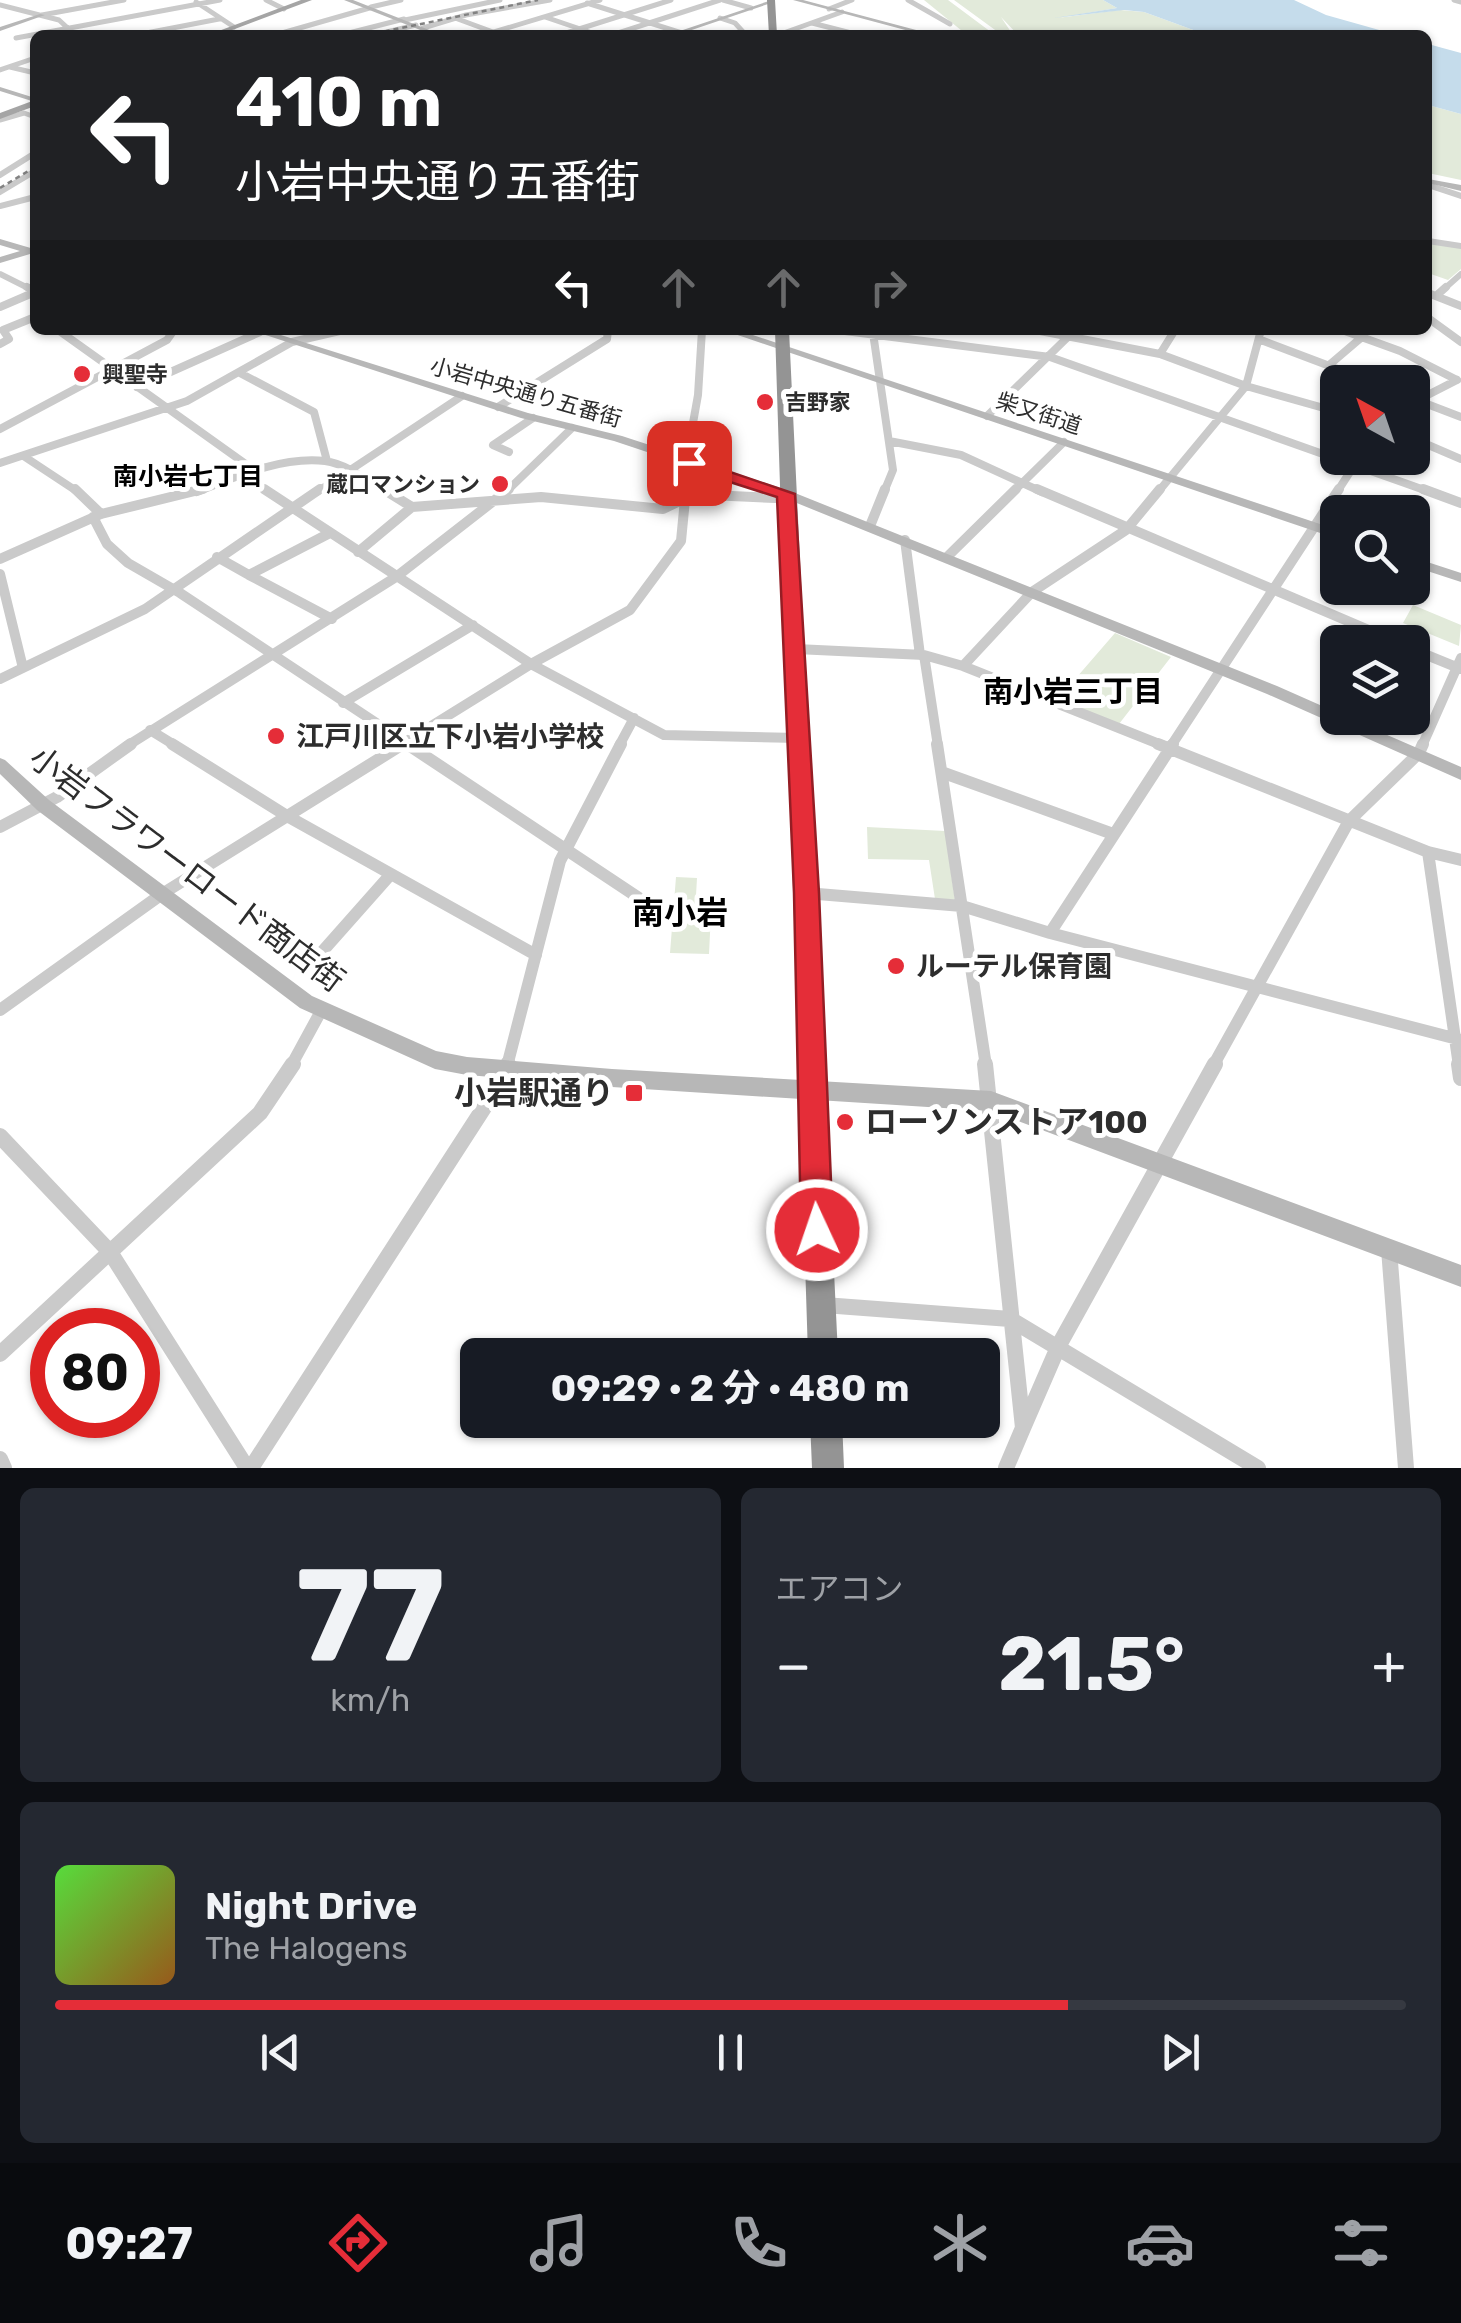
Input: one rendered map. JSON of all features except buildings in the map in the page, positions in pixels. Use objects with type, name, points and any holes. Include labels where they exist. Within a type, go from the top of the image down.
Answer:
[{"type":"highway","points":[[771,1],[773,30]]},
{"type":"highway","points":[[782,339],[822,1338]]},
{"type":"highway","points":[[827,1438],[828,1468]]},
{"type":"main road","points":[[232,30],[308,0]]},
{"type":"main road","points":[[232,30],[317,0]]},
{"type":"main road","points":[[0,116],[30,103]]},
{"type":"street","points":[[0,29],[45,14],[120,0],[152,30]]},
{"type":"street","points":[[62,30],[220,0]]},
{"type":"street","points":[[266,0],[284,9]]},
{"type":"street","points":[[348,0],[427,30]]},
{"type":"street","points":[[292,30],[400,0]]},
{"type":"street","points":[[464,0],[485,11]]},
{"type":"street","points":[[360,30],[500,0]]},
{"type":"street","points":[[418,30],[454,18],[546,0]]},
{"type":"street","points":[[578,0],[666,30]]},
{"type":"street","points":[[508,30],[600,0]]},
{"type":"street","points":[[577,30],[672,0]]},
{"type":"street","points":[[627,30],[722,0],[751,8]]},
{"type":"street","points":[[796,0],[911,30]]},
{"type":"street","points":[[829,8],[852,0]]},
{"type":"street","points":[[908,0],[950,24]]},
{"type":"street","points":[[686,30],[771,1]]},
{"type":"street","points":[[197,2],[228,30]]},
{"type":"street","points":[[36,4],[45,14]]},
{"type":"street","points":[[0,5],[45,14],[68,29]]},
{"type":"street","points":[[512,6],[583,30]]},
{"type":"street","points":[[789,30],[842,12]]},
{"type":"street","points":[[454,18],[486,30]]},
{"type":"street","points":[[720,18],[735,23],[741,30]]},
{"type":"street","points":[[170,30],[219,19]]},
{"type":"street","points":[[323,21],[353,30]]},
{"type":"street","points":[[812,23],[839,30]]},
{"type":"street","points":[[408,30],[422,28]]},
{"type":"street","points":[[16,38],[30,36]]},
{"type":"street","points":[[0,67],[30,60]]},
{"type":"street","points":[[9,66],[30,72]]},
{"type":"street","points":[[0,89],[30,99]]},
{"type":"street","points":[[0,116],[30,116]]},
{"type":"street","points":[[1,173],[30,157]]},
{"type":"street","points":[[1,173],[30,179]]},
{"type":"street","points":[[9,202],[0,193],[30,174]]},
{"type":"street","points":[[1432,186],[1461,188]]},
{"type":"street","points":[[0,206],[30,199]]},
{"type":"street","points":[[0,242],[30,250]]},
{"type":"street","points":[[1432,242],[1461,246]]},
{"type":"street","points":[[0,260],[30,252]]},
{"type":"street","points":[[0,274],[30,289]]},
{"type":"street","points":[[1432,294],[1461,274]]},
{"type":"street","points":[[0,307],[30,293]]},
{"type":"street","points":[[1432,294],[1461,306]]},
{"type":"street","points":[[0,344],[8,340],[9,335],[3,330],[30,321]]},
{"type":"street","points":[[1432,321],[1461,342]]},
{"type":"street","points":[[0,322],[20,323]]},
{"type":"street","points":[[65,335],[167,407],[289,509],[532,664],[664,735],[799,738]]},
{"type":"street","points":[[0,429],[170,335]]},
{"type":"street","points":[[137,387],[203,356],[223,353],[252,335]]},
{"type":"street","name":"小岩中央通り五番街","points":[[270,335],[533,418],[618,438],[786,494],[1032,592],[1461,774]]},
{"type":"street","points":[[0,464],[187,402],[292,342],[322,335]]},
{"type":"street","points":[[498,407],[607,339],[607,335]]},
{"type":"street","points":[[0,1010],[162,894],[532,664],[630,610],[681,541],[702,335]]},
{"type":"street","points":[[870,335],[881,381],[893,470],[870,526]]},
{"type":"street","points":[[897,335],[1050,357],[1320,450]]},
{"type":"street","points":[[987,416],[1071,335]]},
{"type":"street","points":[[1076,335],[1160,354],[1246,386],[1320,407]]},
{"type":"street","points":[[1160,354],[1172,335]]},
{"type":"street","points":[[963,666],[1032,592],[1126,530],[1246,386],[1259,335]]},
{"type":"street","points":[[1264,335],[1326,365]]},
{"type":"street","points":[[1329,365],[1352,335]]},
{"type":"street","points":[[1359,335],[1459,379]]},
{"type":"street","name":"柴又街道","points":[[782,339],[881,381],[1320,529]]},
{"type":"street","points":[[240,373],[314,412],[327,461]]},
{"type":"street","points":[[1430,393],[1459,379]]},
{"type":"street","points":[[0,678],[145,609],[217,557],[462,396]]},
{"type":"street","points":[[1430,406],[1461,418]]},
{"type":"street","points":[[509,452],[493,445],[533,418]]},
{"type":"street","points":[[0,827],[44,805],[150,730],[396,577],[498,500],[572,428]]},
{"type":"street","points":[[889,441],[961,455],[1126,530],[1356,625]]},
{"type":"street","points":[[947,557],[1064,442]]},
{"type":"street","points":[[1430,446],[1461,459]]},
{"type":"street","points":[[25,456],[76,489],[96,516],[98,536],[138,572],[171,588],[666,916]]},
{"type":"street","points":[[0,560],[96,516],[194,493],[249,472],[327,461],[350,470],[412,507]]},
{"type":"street","points":[[1050,932],[1348,475]]},
{"type":"street","points":[[1389,475],[1461,503]]},
{"type":"street","points":[[358,552],[412,507],[541,498],[663,509],[688,495],[776,498],[786,494]]},
{"type":"street","points":[[249,575],[328,534]]},
{"type":"street","points":[[905,540],[944,773],[991,1101],[1023,1428]]},
{"type":"street","points":[[217,557],[332,619]]},
{"type":"street","points":[[1430,567],[1461,578]]},
{"type":"street","points":[[0,574],[8,592],[14,642],[24,668]]},
{"type":"street","points":[[343,703],[472,625]]},
{"type":"street","points":[[796,649],[922,655],[963,666],[1428,852],[1461,860]]},
{"type":"street","points":[[1006,1468],[1059,1344],[1350,821],[1420,754],[1460,665],[1430,655]]},
{"type":"street","points":[[0,1136],[110,1252],[249,1468],[381,1272],[506,1070],[564,849],[634,718]]},
{"type":"street","points":[[150,730],[288,816],[536,955]]},
{"type":"street","name":"小岩フラワーロード商店街","points":[[0,764],[44,805],[321,1010],[435,1060],[506,1070],[991,1101],[1461,1276]]},
{"type":"street","points":[[944,773],[1113,834]]},
{"type":"street","points":[[1428,852],[1461,1078]]},
{"type":"street","points":[[313,962],[391,874]]},
{"type":"street","points":[[806,893],[962,906],[1458,1040]]},
{"type":"street","points":[[0,1354],[260,1113],[290,1071],[321,1010]]},
{"type":"street","points":[[1388,1248],[1406,1468]]},
{"type":"street","points":[[820,1306],[1010,1319],[1059,1344],[1258,1468]]},
{"type":"street","points":[[0,1459],[4,1468]]},
{"type":"green space","points":[[924,0],[948,0],[988,30],[961,30]]},
{"type":"green space","points":[[954,0],[1103,0],[1117,8],[1057,18],[1120,10],[1144,12],[1193,30],[1013,30],[1001,17],[1010,30],[995,30]]},
{"type":"green space","points":[[1432,106],[1461,114],[1461,180],[1432,174]]},
{"type":"green space","points":[[1432,243],[1461,247],[1461,269],[1448,280],[1432,274]]},
{"type":"green space","points":[[1413,605],[1461,625],[1459,646],[1430,634],[1430,625],[1403,623]]},
{"type":"green space","points":[[1115,633],[1171,657],[1119,724],[1057,700]]},
{"type":"green space","points":[[867,827],[945,831],[955,900],[935,899],[929,860],[868,859]]},
{"type":"green space","points":[[676,877],[697,878],[695,913],[711,913],[709,954],[670,953]]},
{"type":"water","points":[[1103,0],[1294,0],[1326,15],[1379,30],[1193,30],[1144,12],[1124,10],[1054,18],[1117,8]]},
{"type":"water","points":[[1432,45],[1461,53],[1461,114],[1432,106]]},
{"type":"railway","points":[[391,30],[538,0]]},
{"type":"railway","points":[[0,188],[30,170]]},
{"type":"place","name":"興聖寺","points":[[82,374]]},
{"type":"place","name":"吉野家","points":[[765,402]]},
{"type":"place","name":"蔵口マンション","points":[[500,484]]},
{"type":"place","name":"江戸川区立下小岩小学校","points":[[276,736]]},
{"type":"place","name":"ルーテル保育園","points":[[896,966]]},
{"type":"place","name":"小岩駅通り","points":[[634,1093]]},
{"type":"place","name":"ローソンストア100","points":[[845,1122]]},
{"type":"district","name":"南小岩七丁目","points":[[188,476]]},
{"type":"district","name":"南小岩三丁目","points":[[1073,692]]},
{"type":"district","name":"南小岩","points":[[680,913]]},
{"type":"route","points":[[689,463],[786,494],[796,649],[817,1230]]}]
